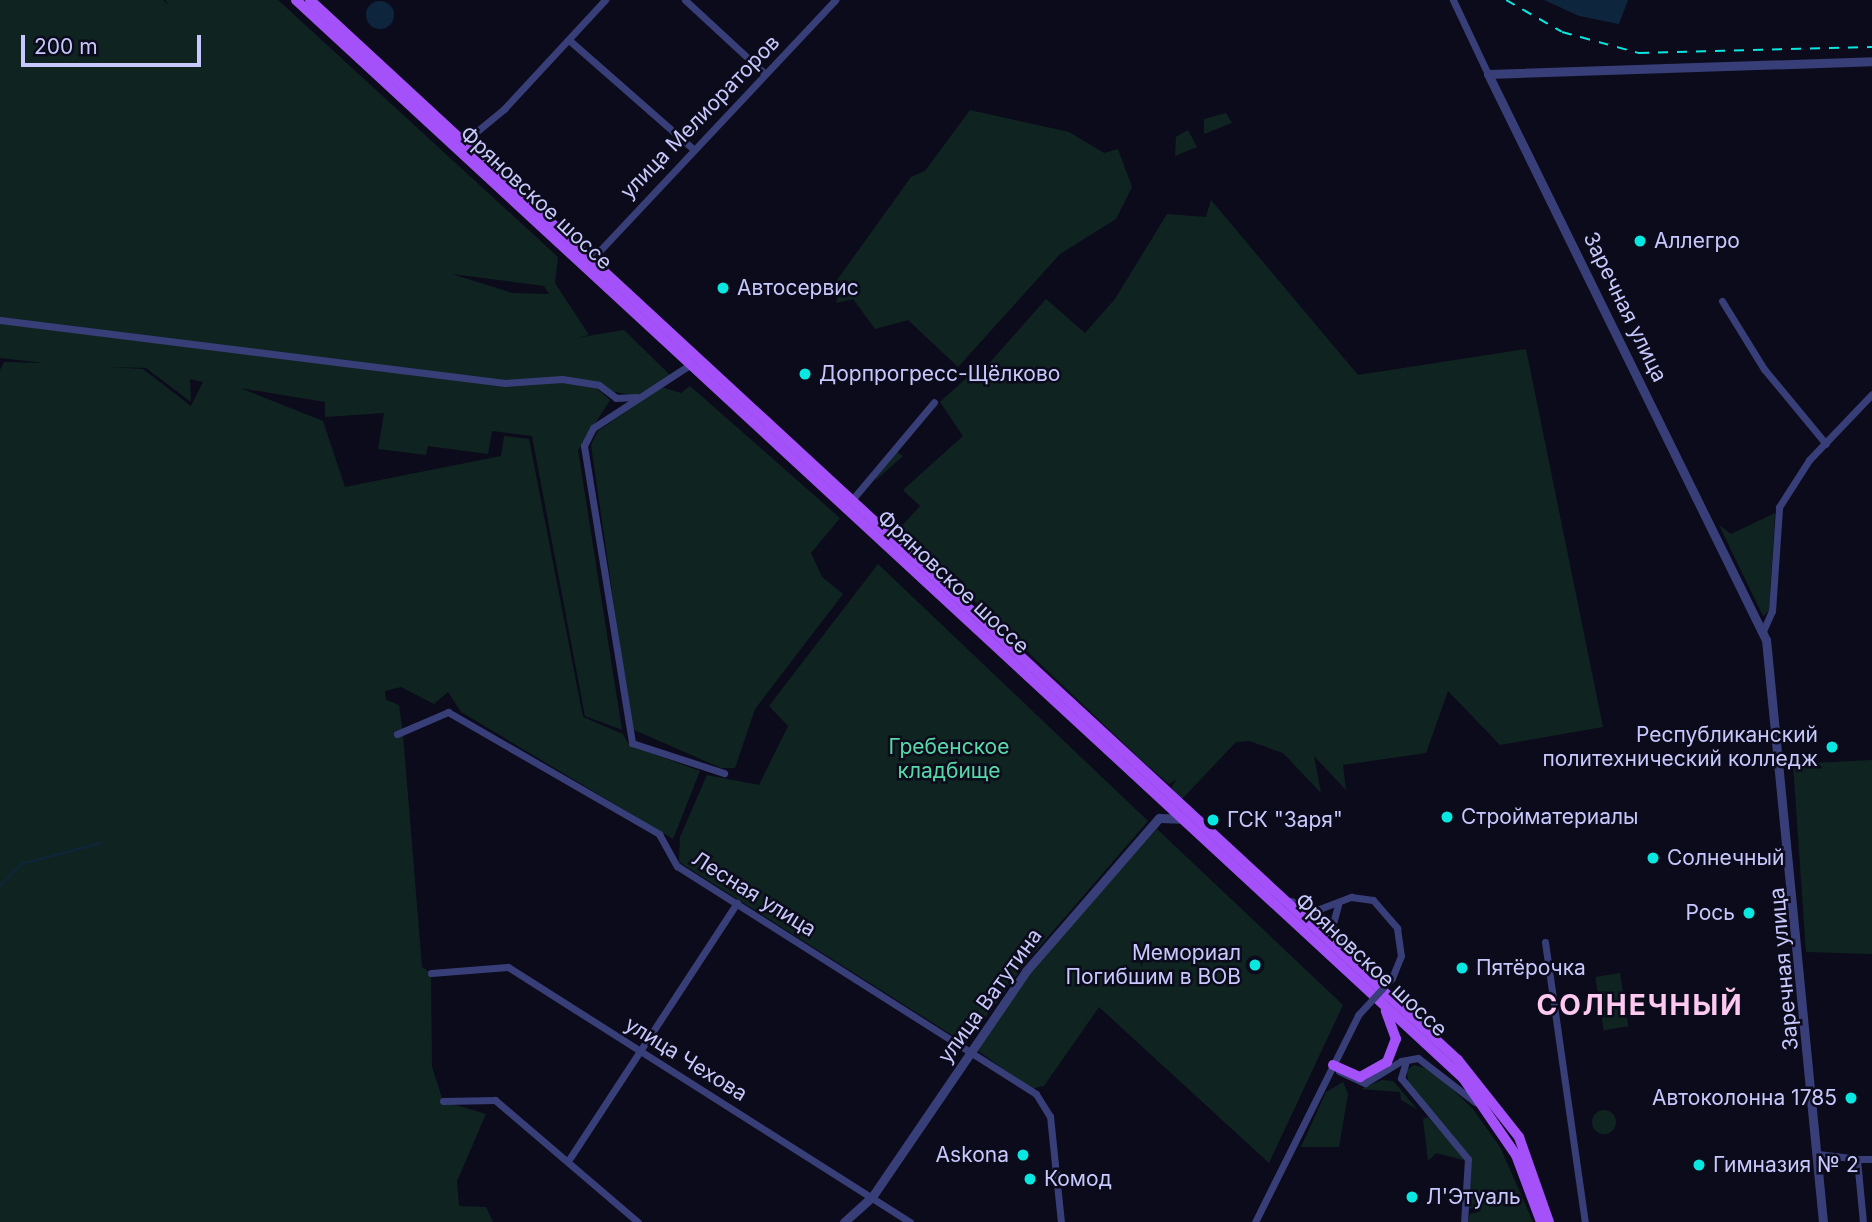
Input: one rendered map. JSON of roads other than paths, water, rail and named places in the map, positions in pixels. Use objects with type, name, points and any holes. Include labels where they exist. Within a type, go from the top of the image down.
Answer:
[{"type":"main road","name":"Фряновское шоссе","points":[[296,0],[688,366],[1161,800],[1372,986],[1479,1095],[1516,1155],[1541,1222]]},
{"type":"main road","name":"Фряновское шоссе","points":[[310,0],[1271,886],[1505,1114],[1541,1185],[1549,1222]]},
{"type":"main road","points":[[1333,1065],[1365,1077],[1393,1054],[1395,1029],[1372,986]]},
{"type":"street","points":[[464,142],[569,40],[606,0]]},
{"type":"street","points":[[685,0],[764,74]]},
{"type":"street","name":"улица Мелиораторов","points":[[591,260],[692,148],[835,0]]},
{"type":"street","name":"Заречная улица","points":[[1453,0],[1763,631],[1823,1222]]},
{"type":"street","points":[[569,40],[692,148]]},
{"type":"street","points":[[1488,74],[1872,61]]},
{"type":"street","points":[[1722,301],[1764,369],[1826,444]]},
{"type":"street","points":[[0,320],[506,383],[562,379],[599,385],[616,398],[638,397]]},
{"type":"street","points":[[688,366],[593,428],[584,446],[632,743],[724,773]]},
{"type":"street","name":"Заречная улица","points":[[1763,631],[1772,611],[1779,507],[1826,444],[1872,394]]},
{"type":"street","points":[[851,501],[934,401]]},
{"type":"street","name":"Лесная улица","points":[[397,734],[448,712],[659,834],[677,866],[970,1052],[1023,1090],[1036,1094],[1050,1116],[1061,1222]]},
{"type":"street","points":[[1161,800],[1158,818],[1183,819]]},
{"type":"street","name":"улица Ватутина","points":[[844,1222],[872,1197],[1026,971],[1158,818]]},
{"type":"street","points":[[1255,1222],[1358,1015],[1392,978],[1401,956],[1397,928],[1381,906],[1366,896],[1344,899],[1314,911],[1271,886]]},
{"type":"street","points":[[1344,899],[1332,918],[1334,934],[1372,986]]},
{"type":"street","points":[[570,1158],[737,903]]},
{"type":"street","points":[[1545,942],[1585,1222]]},
{"type":"street","name":"улица Чехова","points":[[432,973],[508,967],[910,1222]]},
{"type":"street","points":[[1333,1065],[1355,1082],[1383,1076],[1412,1058],[1431,1063],[1458,1086],[1516,1155]]},
{"type":"street","points":[[1412,1058],[1400,1070],[1408,1088],[1468,1159],[1464,1222]]},
{"type":"street","points":[[1383,1076],[1408,1088]]},
{"type":"street","points":[[443,1101],[495,1100],[570,1158],[638,1222]]},
{"type":"street","points":[[1818,1154],[1872,1159]]},
{"type":"street","points":[[1857,1159],[1863,1222]]},
{"type":"water","points":[[1544,0],[1628,0],[1619,24],[1579,16]]},
{"type":"water","points":[[380,1],[390,5],[394,15],[390,25],[380,29],[370,25],[366,15],[370,5]]},
{"type":"waterway","points":[[0,886],[21,864],[101,843]]},
{"type":"railway","points":[[1506,0],[1562,32],[1639,53],[1872,47]]},
{"type":"place","name":"Аллегро","points":[[1640,241]]},
{"type":"place","name":"Автосервис","points":[[723,288]]},
{"type":"place","name":"Дорпрогресс-Щёлково","points":[[805,374]]},
{"type":"place","name":"Республиканский политехнический колледж","points":[[1832,747]]},
{"type":"place","name":"Стройматериалы","points":[[1447,817]]},
{"type":"place","name":"ГСК \"Заря\"","points":[[1213,820]]},
{"type":"place","name":"Солнечный","points":[[1653,858]]},
{"type":"place","name":"Рось","points":[[1749,913]]},
{"type":"place","name":"Мемориал Погибшим в ВОВ","points":[[1255,965]]},
{"type":"place","name":"Пятёрочка","points":[[1462,968]]},
{"type":"place","name":"Автоколонна 1785","points":[[1851,1098]]},
{"type":"place","name":"Askona","points":[[1023,1155]]},
{"type":"place","name":"Гимназия № 2","points":[[1699,1165]]},
{"type":"place","name":"Комод","points":[[1030,1179]]},
{"type":"place","name":"Л'Этуаль","points":[[1412,1197]]},
{"type":"district","name":"СОЛНЕЧНЫЙ","points":[[1640,1005]]},
{"type":"park label","name":"Гребенское кладбище","points":[[949,759]]}]
